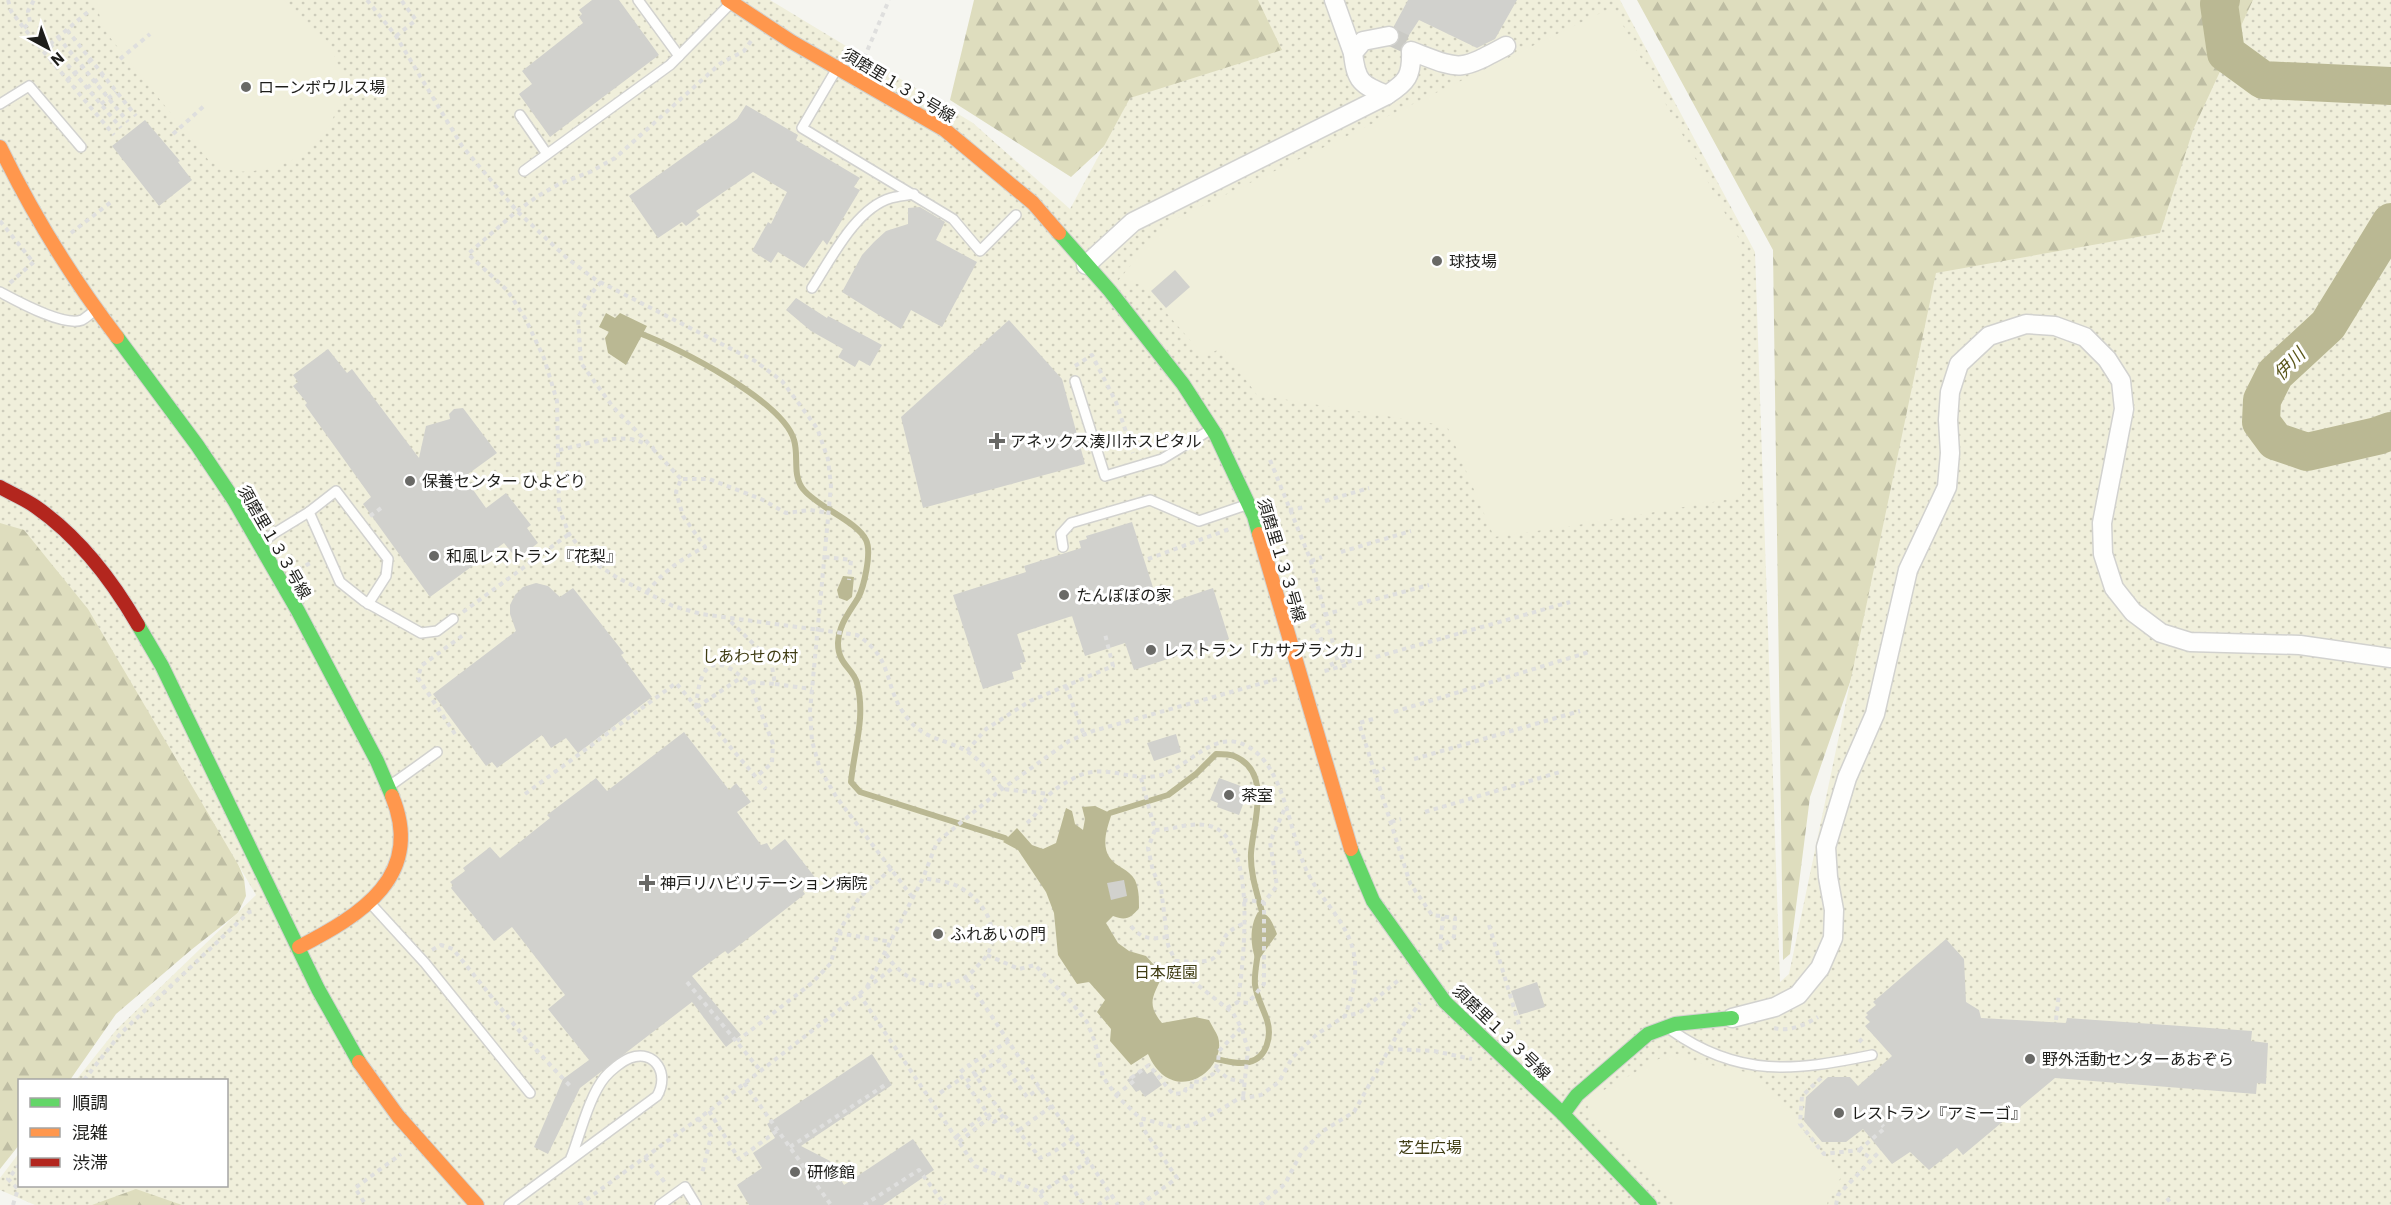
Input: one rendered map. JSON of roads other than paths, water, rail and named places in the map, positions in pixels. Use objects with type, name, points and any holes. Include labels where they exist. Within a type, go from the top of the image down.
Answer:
[{"type":"street","points":[[1334,0],[1353,53],[1355,73],[1367,87],[1387,96]]},
{"type":"street","name":"須磨里１３３号線","points":[[730,1],[837,68],[945,130],[1022,209],[1086,265],[1183,384],[1212,429],[1254,516],[1350,848],[1373,901],[1445,1002],[1563,1114],[1650,1205]]},
{"type":"street","points":[[1353,53],[1363,41],[1389,36]]},
{"type":"street","points":[[1086,265],[1133,222],[1387,96],[1404,84],[1412,67],[1408,47],[1450,66],[1469,66],[1506,46]]},
{"type":"street","name":"須磨里１３３号線","points":[[0,147],[53,247],[96,310],[211,465],[260,545],[377,761],[402,824],[400,852],[390,882],[371,904],[347,923],[299,947]]},
{"type":"street","points":[[1563,1114],[1577,1095],[1648,1034],[1666,1027],[1732,1018],[1775,1007],[1798,995],[1820,968],[1833,938],[1834,910],[1826,847],[1847,778],[1875,714],[1908,570],[1947,487],[1950,453],[1948,420],[1950,392],[1959,364],[1989,336],[2026,324],[2055,326],[2085,337],[2107,359],[2121,381],[2124,409],[2102,523],[2103,554],[2114,588],[2133,612],[2161,633],[2190,642],[2300,645],[2391,658]]},
{"type":"street","points":[[0,487],[36,507],[72,536],[122,596],[162,666],[318,989],[359,1062],[398,1116],[477,1205]]},
{"type":"lane","points":[[638,0],[679,56]]},
{"type":"lane","points":[[524,171],[670,65],[730,1]]},
{"type":"lane","points":[[837,68],[802,128],[954,219],[980,251],[1022,209]]},
{"type":"lane","points":[[0,104],[29,86],[81,147]]},
{"type":"lane","points":[[520,115],[547,154]]},
{"type":"lane","points":[[812,288],[850,231],[868,210],[890,198],[914,194]]},
{"type":"lane","points":[[3,288],[37,311],[73,321],[82,320],[96,310]]},
{"type":"lane","points":[[1075,381],[1105,476],[1162,459],[1212,429]]},
{"type":"lane","points":[[260,545],[336,491],[388,559],[386,576],[369,604]]},
{"type":"lane","points":[[1063,547],[1061,534],[1071,523],[1150,500],[1199,521],[1248,504]]},
{"type":"lane","points":[[309,512],[340,582],[369,604],[421,633],[437,632],[453,619]]},
{"type":"lane","points":[[388,787],[437,752]]},
{"type":"lane","points":[[371,904],[425,963],[531,1093]]},
{"type":"lane","points":[[1666,1027],[1690,1044],[1744,1065],[1779,1068],[1837,1062],[1872,1054]]},
{"type":"lane","points":[[508,1205],[657,1096],[663,1085],[663,1073],[647,1056],[628,1058],[605,1077],[597,1088],[571,1158]]},
{"type":"lane","points":[[660,1205],[685,1187],[696,1205]]},
{"type":"waterway","name":"伊川","points":[[2221,0],[2219,4],[2226,53],[2263,80],[2391,86]]},
{"type":"waterway","name":"伊川","points":[[2391,222],[2328,325],[2275,374],[2262,400],[2261,422],[2275,441],[2307,452],[2391,431]]},
{"type":"waterway","points":[[639,333],[678,350],[727,377],[770,409],[786,425],[794,440],[798,478],[803,489],[817,502],[846,520],[866,540],[868,561],[863,586],[842,624],[838,643],[840,656],[855,678],[859,696],[860,721],[851,782],[860,792],[1005,838]]},
{"type":"waterway","points":[[1110,813],[1168,795],[1196,774],[1216,754],[1232,755],[1246,763],[1257,786],[1257,813],[1251,860],[1262,918]]},
{"type":"waterway","points":[[1216,1059],[1237,1063],[1249,1062],[1260,1056],[1267,1046],[1269,1033],[1267,1020],[1255,985],[1258,952]]},
{"type":"tunnel","points":[[1389,36],[1406,44]]},
{"type":"place","name":"ローンボウルス場","points":[[246,87]]},
{"type":"place","name":"球技場","points":[[1437,261]]},
{"type":"place","name":"アネックス湊川ホスピタル","points":[[997,441]]},
{"type":"place","name":"保養センター ひよどり","points":[[410,481]]},
{"type":"place","name":"和風レストラン『花梨』","points":[[434,556]]},
{"type":"place","name":"たんぽぽの家","points":[[1064,595]]},
{"type":"place","name":"レストラン「カサブランカ」","points":[[1151,650]]},
{"type":"place","name":"茶室","points":[[1229,795]]},
{"type":"place","name":"神戸リハビリテーション病院","points":[[647,883]]},
{"type":"place","name":"ふれあいの門","points":[[938,934]]},
{"type":"place","name":"野外活動センターあおぞら","points":[[2030,1059]]},
{"type":"place","name":"レストラン『アミーゴ』","points":[[1839,1113]]},
{"type":"place","name":"研修館","points":[[795,1172]]},
{"type":"park label","name":"しあわせの村","points":[[750,656]]},
{"type":"park label","name":"日本庭園","points":[[1166,972]]},
{"type":"park label","name":"芝生広場","points":[[1430,1147]]}]
